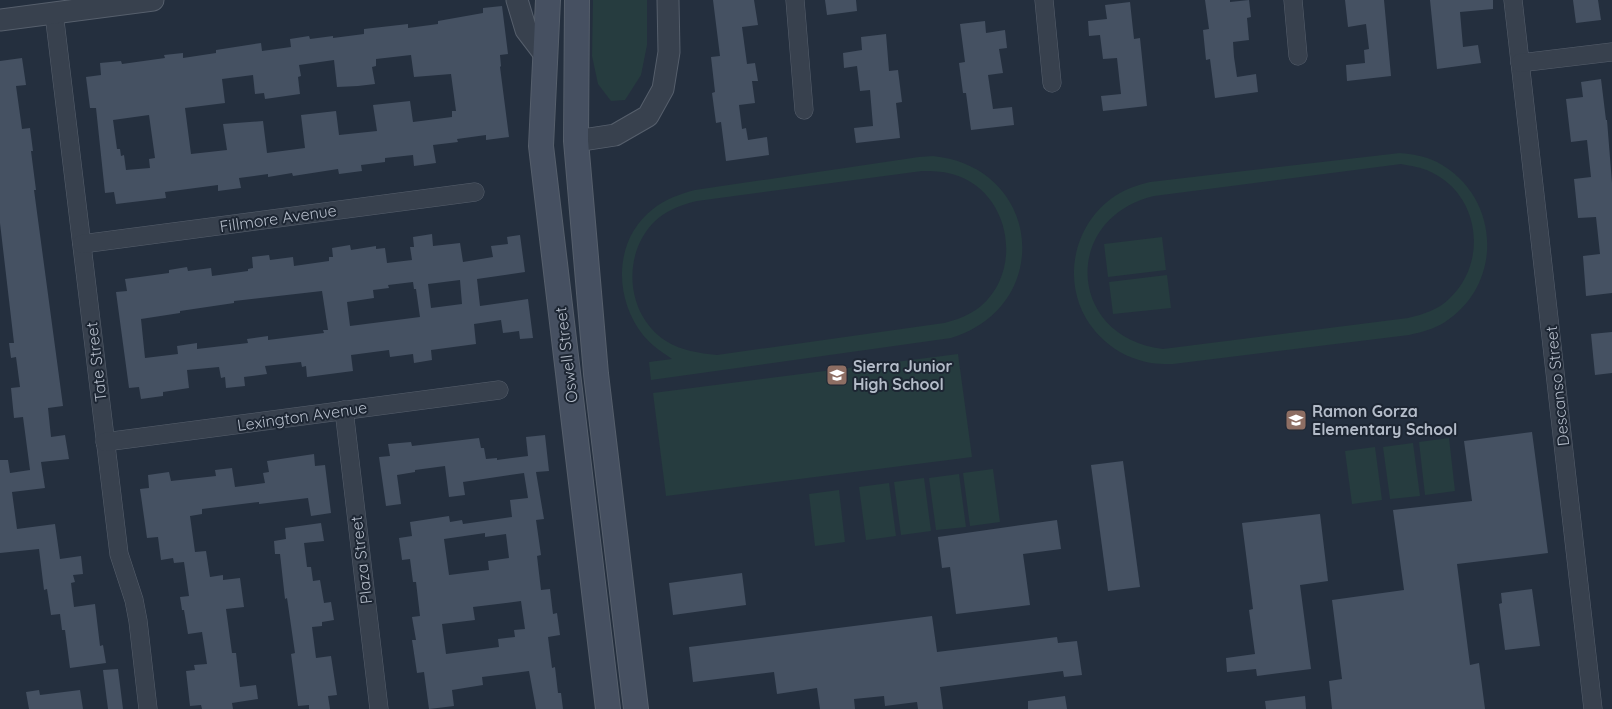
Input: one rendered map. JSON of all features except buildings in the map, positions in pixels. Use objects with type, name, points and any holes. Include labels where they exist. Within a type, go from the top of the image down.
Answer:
[{"type":"main road","name":"Oswell Street","points":[[548,0],[541,146],[608,709]]},
{"type":"main road","name":"Oswell Street","points":[[577,0],[576,141],[596,374],[636,709]]},
{"type":"street","points":[[0,20],[55,7],[153,0]]},
{"type":"street","points":[[517,0],[526,30],[545,55]]},
{"type":"street","points":[[576,141],[615,135],[648,116],[663,89],[669,52],[668,0]]},
{"type":"street","points":[[795,0],[804,110]]},
{"type":"street","points":[[1044,0],[1052,83]]},
{"type":"street","points":[[1293,0],[1298,56]]},
{"type":"street","name":"Descanso Street","points":[[1513,0],[1593,709]]},
{"type":"street","name":"Tate Street","points":[[55,7],[119,554],[134,600],[138,621],[148,709]]},
{"type":"street","points":[[1520,63],[1612,52]]},
{"type":"street","name":"Fillmore Avenue","points":[[82,244],[475,192]]},
{"type":"street","name":"Lexington Avenue","points":[[105,442],[499,390]]},
{"type":"street","name":"Plaza Street","points":[[344,410],[379,709]]},
{"type":"green space","points":[[593,0],[647,0],[647,45],[641,75],[625,100],[611,101],[598,84],[592,56]]},
{"type":"green space","points":[[1400,153],[1428,158],[1458,177],[1473,195],[1483,217],[1487,240],[1485,263],[1478,285],[1464,305],[1437,327],[1409,335],[1173,364],[1143,361],[1114,348],[1095,331],[1084,315],[1077,297],[1074,278],[1075,259],[1080,241],[1088,224],[1100,209],[1115,196],[1123,191],[1150,182]],"holes":[[[1401,164],[1427,170],[1447,183],[1460,196],[1469,212],[1473,230],[1474,248],[1470,266],[1462,283],[1441,306],[1430,311],[1408,318],[1163,349],[1131,340],[1108,324],[1093,302],[1088,277],[1091,251],[1103,228],[1124,208],[1154,196]]]},
{"type":"green space","points":[[933,156],[969,166],[996,185],[1014,210],[1022,239],[1020,269],[1007,298],[985,321],[951,338],[651,380],[649,362],[672,359],[646,339],[633,320],[626,304],[622,269],[625,252],[631,236],[640,221],[653,209],[673,197],[695,190]],"holes":[[[922,171],[948,173],[971,182],[987,196],[998,212],[1004,231],[1006,251],[1003,271],[995,290],[981,306],[968,315],[944,323],[717,355],[691,351],[666,341],[653,330],[643,317],[636,302],[633,285],[636,252],[643,237],[653,223],[673,209],[697,201]]]},
{"type":"green space","points":[[1162,237],[1166,270],[1108,277],[1104,244]]},
{"type":"green space","points":[[1167,275],[1171,308],[1113,314],[1109,282]]},
{"type":"green space","points":[[958,354],[972,457],[666,496],[653,393]]},
{"type":"green space","points":[[1449,438],[1455,491],[1425,495],[1419,442]]},
{"type":"green space","points":[[1413,443],[1420,496],[1390,499],[1383,447]]},
{"type":"green space","points":[[1375,447],[1382,500],[1352,504],[1345,451]]},
{"type":"green space","points":[[993,469],[1000,522],[970,526],[963,473]]},
{"type":"green space","points":[[959,474],[966,527],[936,530],[929,478]]},
{"type":"green space","points":[[924,478],[931,531],[901,535],[894,482]]},
{"type":"green space","points":[[889,483],[896,536],[866,540],[859,487]]},
{"type":"green space","points":[[839,490],[845,542],[815,546],[809,494]]},
{"type":"place","name":"Sierra Junior High School","points":[[837,375]]},
{"type":"place","name":"Ramon Gorza Elementary School","points":[[1296,420]]}]
